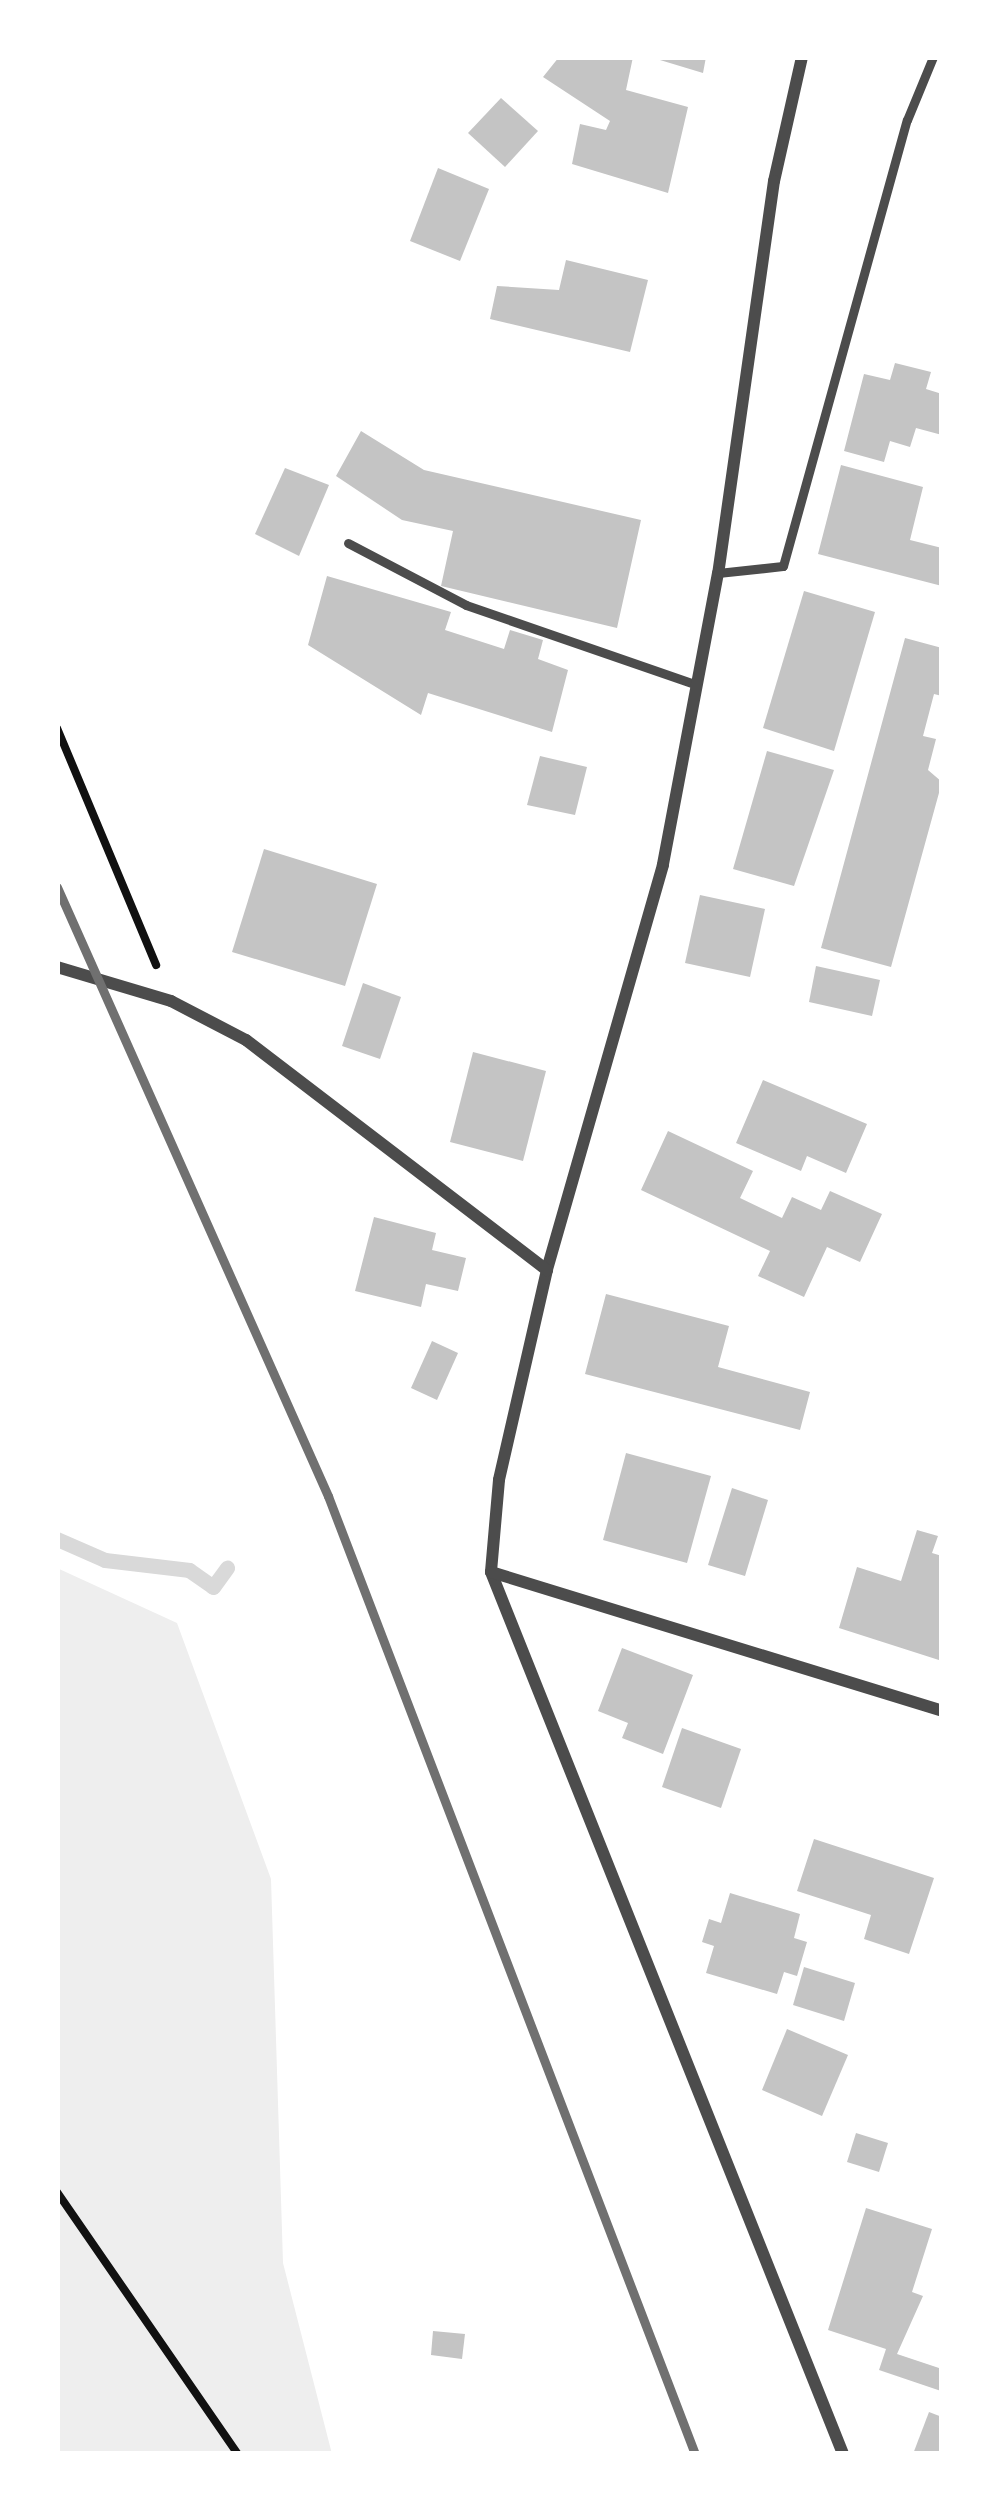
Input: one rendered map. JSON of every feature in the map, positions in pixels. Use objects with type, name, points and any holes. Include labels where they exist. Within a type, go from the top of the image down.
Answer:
[{"type":"street","points":[[802,57],[774,181],[718,573],[663,865],[547,1270],[499,1480],[491,1572],[843,2454]]},
{"type":"street","points":[[57,967],[171,1001],[246,1040],[547,1270]]},
{"type":"street","points":[[491,1572],[942,1711]]},
{"type":"lane","points":[[718,573],[783,566],[907,120],[933,57]]},
{"type":"lane","points":[[348,543],[466,605],[697,685]]},
{"type":"path","points":[[57,728],[171,1001]]},
{"type":"path","points":[[57,2192],[238,2454]]},
{"type":"shaded area","points":[[57,1568],[177,1623],[271,1879],[283,2263],[332,2454],[57,2454]]},
{"type":"building","points":[[559,57],[633,57],[626,90],[688,107],[668,193],[572,164],[580,124],[606,130],[610,121],[543,77]]},
{"type":"building","points":[[650,57],[706,57],[703,73]]},
{"type":"building","points":[[501,98],[538,131],[505,167],[468,133]]},
{"type":"building","points":[[438,168],[489,189],[460,261],[410,241]]},
{"type":"building","points":[[566,260],[648,280],[630,352],[490,319],[497,286],[559,290]]},
{"type":"building","points":[[895,363],[931,372],[926,389],[942,394],[942,435],[916,428],[910,447],[890,441],[884,462],[844,451],[864,374],[890,380]]},
{"type":"building","points":[[361,431],[424,470],[641,520],[617,628],[441,586],[453,531],[402,520],[336,476]]},
{"type":"building","points":[[841,465],[923,487],[910,540],[942,548],[942,586],[818,554]]},
{"type":"building","points":[[285,468],[329,485],[299,556],[255,534]]},
{"type":"building","points":[[327,576],[451,612],[445,630],[504,649],[510,630],[543,640],[538,659],[568,670],[552,732],[428,693],[421,715],[308,645]]},
{"type":"building","points":[[804,591],[875,612],[834,751],[763,728]]},
{"type":"building","points":[[905,638],[942,648],[942,696],[934,694],[923,736],[936,739],[928,770],[942,782],[891,967],[821,948]]},
{"type":"building","points":[[767,751],[834,770],[794,886],[733,869]]},
{"type":"building","points":[[540,756],[587,767],[575,815],[527,805]]},
{"type":"building","points":[[264,849],[377,884],[345,986],[232,952]]},
{"type":"building","points":[[700,895],[765,909],[750,977],[685,963]]},
{"type":"building","points":[[816,966],[880,980],[872,1016],[809,1002]]},
{"type":"building","points":[[363,983],[401,997],[380,1059],[342,1046]]},
{"type":"building","points":[[473,1052],[546,1071],[523,1161],[450,1142]]},
{"type":"building","points":[[763,1080],[867,1124],[846,1173],[807,1156],[801,1171],[736,1143]]},
{"type":"building","points":[[668,1131],[753,1171],[740,1198],[782,1218],[792,1197],[821,1210],[830,1191],[882,1214],[860,1262],[827,1247],[804,1297],[758,1276],[770,1251],[641,1190]]},
{"type":"building","points":[[374,1217],[436,1233],[432,1250],[466,1258],[458,1291],[426,1284],[421,1307],[355,1291]]},
{"type":"building","points":[[606,1294],[729,1326],[718,1367],[810,1392],[800,1430],[585,1374]]},
{"type":"building","points":[[432,1341],[458,1353],[437,1400],[411,1388]]},
{"type":"building","points":[[626,1453],[711,1476],[687,1563],[603,1540]]},
{"type":"building","points":[[732,1488],[768,1500],[745,1576],[708,1565]]},
{"type":"building","points":[[917,1530],[938,1536],[932,1553],[942,1556],[942,1661],[839,1628],[857,1567],[901,1581]]},
{"type":"building","points":[[622,1648],[693,1675],[663,1754],[622,1738],[628,1723],[598,1711]]},
{"type":"building","points":[[682,1728],[741,1749],[721,1808],[662,1787]]},
{"type":"building","points":[[814,1839],[934,1878],[909,1954],[864,1939],[871,1915],[797,1891]]},
{"type":"building","points":[[730,1893],[800,1914],[794,1938],[807,1942],[797,1976],[784,1972],[777,1994],[706,1973],[714,1946],[702,1942],[709,1919],[721,1923]]},
{"type":"building","points":[[804,1967],[855,1983],[844,2021],[793,2005]]},
{"type":"building","points":[[787,2029],[848,2055],[822,2116],[762,2090]]},
{"type":"building","points":[[856,2133],[888,2143],[879,2172],[847,2162]]},
{"type":"building","points":[[866,2208],[932,2229],[912,2292],[923,2296],[897,2354],[942,2369],[941,2391],[879,2370],[886,2349],[828,2330]]},
{"type":"building","points":[[433,2331],[465,2334],[462,2359],[431,2355]]},
{"type":"building","points":[[929,2412],[942,2417],[942,2454],[913,2454]]},
{"type":"waterway","points":[[57,1539],[105,1560],[189,1570],[213,1587],[227,1568]]},
{"type":"railway","points":[[57,887],[328,1496],[695,2454]]}]
